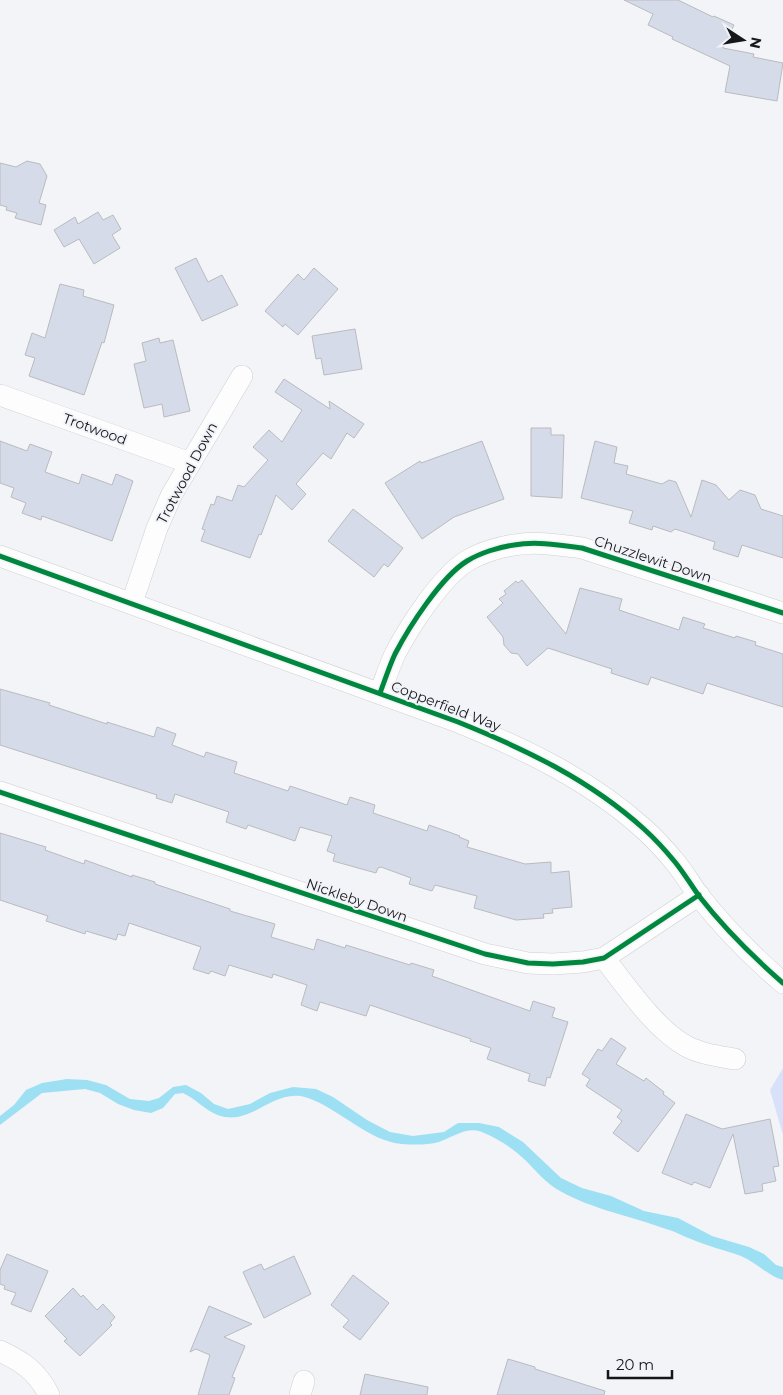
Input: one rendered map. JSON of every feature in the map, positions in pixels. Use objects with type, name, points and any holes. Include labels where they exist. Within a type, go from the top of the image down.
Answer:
[{"type":"street","name":"Trotwood Down","points":[[132,603],[163,513],[190,463],[242,376]]},
{"type":"street","name":"Trotwood","points":[[0,395],[190,463]]},
{"type":"street","name":"Chuzzlewit Down","points":[[380,693],[395,654],[448,576],[467,561],[514,544],[552,544],[582,548],[783,613]]},
{"type":"street","name":"Copperfield Way","points":[[0,556],[380,693],[508,742],[556,766],[605,798],[644,829],[675,862],[698,895],[732,935],[783,983]]},
{"type":"street","name":"Nickleby Down","points":[[0,792],[485,954],[528,963],[553,964],[583,962],[604,958],[698,895]]},
{"type":"street","points":[[604,958],[639,1002],[673,1038],[698,1052],[735,1059]]},
{"type":"street","points":[[0,1351],[18,1359],[34,1372],[49,1395]]},
{"type":"shaded area","points":[[783,1068],[783,1135],[770,1090]]},
{"type":"water","points":[[67,1079],[87,1080],[106,1085],[130,1099],[149,1101],[159,1098],[173,1087],[186,1085],[201,1093],[214,1104],[228,1109],[250,1104],[270,1093],[293,1087],[316,1089],[333,1097],[367,1120],[390,1132],[413,1136],[444,1132],[458,1123],[479,1123],[499,1127],[523,1142],[561,1178],[582,1188],[611,1196],[644,1211],[678,1218],[712,1236],[749,1247],[764,1254],[776,1265],[783,1267],[783,1280],[741,1256],[573,1198],[550,1184],[509,1147],[482,1132],[465,1131],[435,1143],[402,1144],[378,1137],[331,1109],[308,1098],[286,1097],[246,1115],[225,1117],[213,1113],[183,1093],[175,1094],[163,1108],[151,1113],[134,1110],[118,1104],[100,1093],[85,1089],[42,1093],[0,1125],[0,1116],[14,1105],[26,1090],[42,1083]]},
{"type":"building","points":[[624,0],[678,0],[734,25],[723,48],[754,54],[753,57],[783,63],[777,101],[725,92],[730,66],[672,39],[673,37],[648,25],[653,14]]},
{"type":"building","points":[[27,161],[40,164],[47,176],[39,203],[46,205],[41,225],[15,218],[17,213],[6,210],[7,207],[0,205],[0,163],[16,167]]},
{"type":"building","points":[[98,212],[103,220],[113,215],[121,229],[112,235],[120,248],[94,264],[79,239],[64,247],[54,230],[75,217],[78,224]]},
{"type":"building","points":[[196,258],[208,282],[222,275],[238,305],[202,321],[175,268]]},
{"type":"building","points":[[314,268],[338,289],[298,335],[285,324],[283,327],[265,311],[298,274],[304,280]]},
{"type":"building","points":[[60,284],[84,290],[83,296],[114,305],[104,343],[102,342],[84,395],[29,376],[35,358],[25,355],[32,333],[45,338]]},
{"type":"building","points":[[355,329],[362,369],[324,375],[321,358],[316,359],[312,336]]},
{"type":"building","points":[[159,338],[160,343],[173,340],[190,411],[164,417],[162,404],[144,408],[134,364],[146,361],[142,343]]},
{"type":"building","points":[[284,379],[330,409],[329,401],[364,424],[354,438],[347,433],[331,459],[323,453],[296,484],[306,494],[292,510],[276,495],[250,558],[201,541],[205,530],[202,529],[211,504],[214,505],[217,496],[232,501],[238,485],[244,487],[268,460],[253,447],[269,430],[282,442],[302,410],[275,392]]},
{"type":"building","points":[[531,428],[551,428],[551,435],[564,435],[562,498],[531,496]]},
{"type":"building","points":[[0,441],[27,451],[30,444],[52,452],[45,472],[79,484],[82,474],[112,485],[116,474],[133,481],[112,541],[42,516],[41,520],[22,513],[26,503],[11,497],[14,488],[0,483]]},
{"type":"building","points":[[482,441],[504,499],[454,517],[422,539],[385,483],[420,461],[421,463]]},
{"type":"building","points":[[595,441],[617,447],[614,463],[628,466],[626,474],[662,484],[669,480],[676,482],[691,517],[702,480],[716,485],[729,500],[740,490],[755,495],[761,509],[783,516],[783,558],[742,545],[738,557],[713,549],[715,542],[675,529],[671,532],[653,526],[652,530],[629,523],[633,511],[581,498]]},
{"type":"building","points":[[353,509],[403,548],[388,567],[384,564],[374,577],[328,541]]},
{"type":"building","points":[[522,580],[566,634],[580,588],[622,599],[619,610],[679,630],[683,617],[705,624],[703,628],[756,642],[755,645],[783,654],[783,707],[707,683],[703,694],[651,677],[648,685],[611,673],[612,669],[548,648],[527,666],[518,654],[511,653],[504,645],[503,637],[487,617],[503,603],[499,599],[506,594],[504,591],[516,581],[518,583]]},
{"type":"building","points":[[0,689],[50,703],[49,705],[107,724],[107,722],[154,737],[157,727],[176,734],[172,745],[204,757],[206,752],[237,762],[234,773],[288,791],[290,786],[347,805],[350,797],[375,805],[373,813],[427,831],[429,825],[460,836],[469,841],[467,847],[525,864],[551,862],[551,873],[569,871],[572,907],[552,909],[553,913],[543,914],[544,918],[516,920],[474,908],[477,896],[435,885],[432,891],[409,884],[411,878],[381,867],[378,868],[376,873],[333,861],[335,854],[327,851],[332,836],[300,827],[295,841],[248,825],[246,829],[226,822],[229,812],[175,794],[172,803],[156,798],[157,795],[0,745]]},
{"type":"building","points":[[0,833],[46,847],[45,850],[84,864],[85,860],[132,877],[132,875],[155,882],[155,884],[230,909],[230,911],[275,924],[271,937],[314,950],[317,939],[345,948],[346,945],[410,965],[411,963],[434,970],[432,976],[530,1011],[533,1001],[555,1008],[552,1017],[568,1022],[550,1078],[547,1077],[545,1086],[528,1081],[530,1074],[487,1059],[491,1048],[470,1041],[471,1039],[370,1005],[366,1016],[320,1002],[317,1011],[301,1005],[307,985],[273,974],[272,978],[229,965],[225,976],[211,971],[209,974],[193,969],[201,947],[129,923],[125,936],[118,934],[116,940],[86,931],[85,934],[46,921],[48,916],[0,900]]},
{"type":"building","points":[[611,1038],[626,1048],[616,1064],[644,1081],[646,1078],[675,1103],[638,1152],[613,1133],[622,1121],[617,1117],[622,1110],[586,1086],[590,1079],[582,1074],[598,1049],[602,1051]]},
{"type":"building","points":[[686,1114],[722,1129],[770,1119],[779,1166],[773,1167],[776,1181],[762,1184],[763,1191],[745,1194],[733,1134],[710,1188],[694,1182],[692,1185],[662,1173]]},
{"type":"building","points":[[7,1254],[48,1271],[31,1312],[11,1304],[16,1293],[4,1289],[5,1286],[0,1284],[0,1270]]},
{"type":"building","points":[[294,1256],[311,1294],[264,1318],[243,1272],[261,1264],[264,1270]]},
{"type":"building","points":[[353,1275],[389,1303],[360,1340],[343,1327],[349,1320],[331,1305]]},
{"type":"building","points":[[73,1288],[81,1297],[83,1295],[97,1310],[103,1304],[115,1317],[110,1323],[112,1325],[80,1356],[64,1341],[67,1339],[45,1316]]},
{"type":"building","points":[[209,1306],[252,1324],[224,1337],[245,1346],[232,1377],[235,1378],[229,1395],[198,1395],[210,1355],[196,1349],[190,1352]]},
{"type":"building","points":[[508,1359],[605,1391],[604,1395],[497,1395]]},
{"type":"building","points":[[365,1374],[428,1387],[427,1395],[360,1395]]},
{"type":"cycle path","points":[[380,693],[401,643],[436,590],[457,568],[467,561],[508,546],[539,543],[582,548],[783,613]]},
{"type":"cycle path","points":[[0,556],[458,722],[508,743],[556,767],[602,795],[648,833],[675,862],[718,919],[749,952],[783,983]]},
{"type":"cycle path","points":[[0,792],[485,954],[528,963],[553,964],[583,962],[604,958],[699,895]]}]
